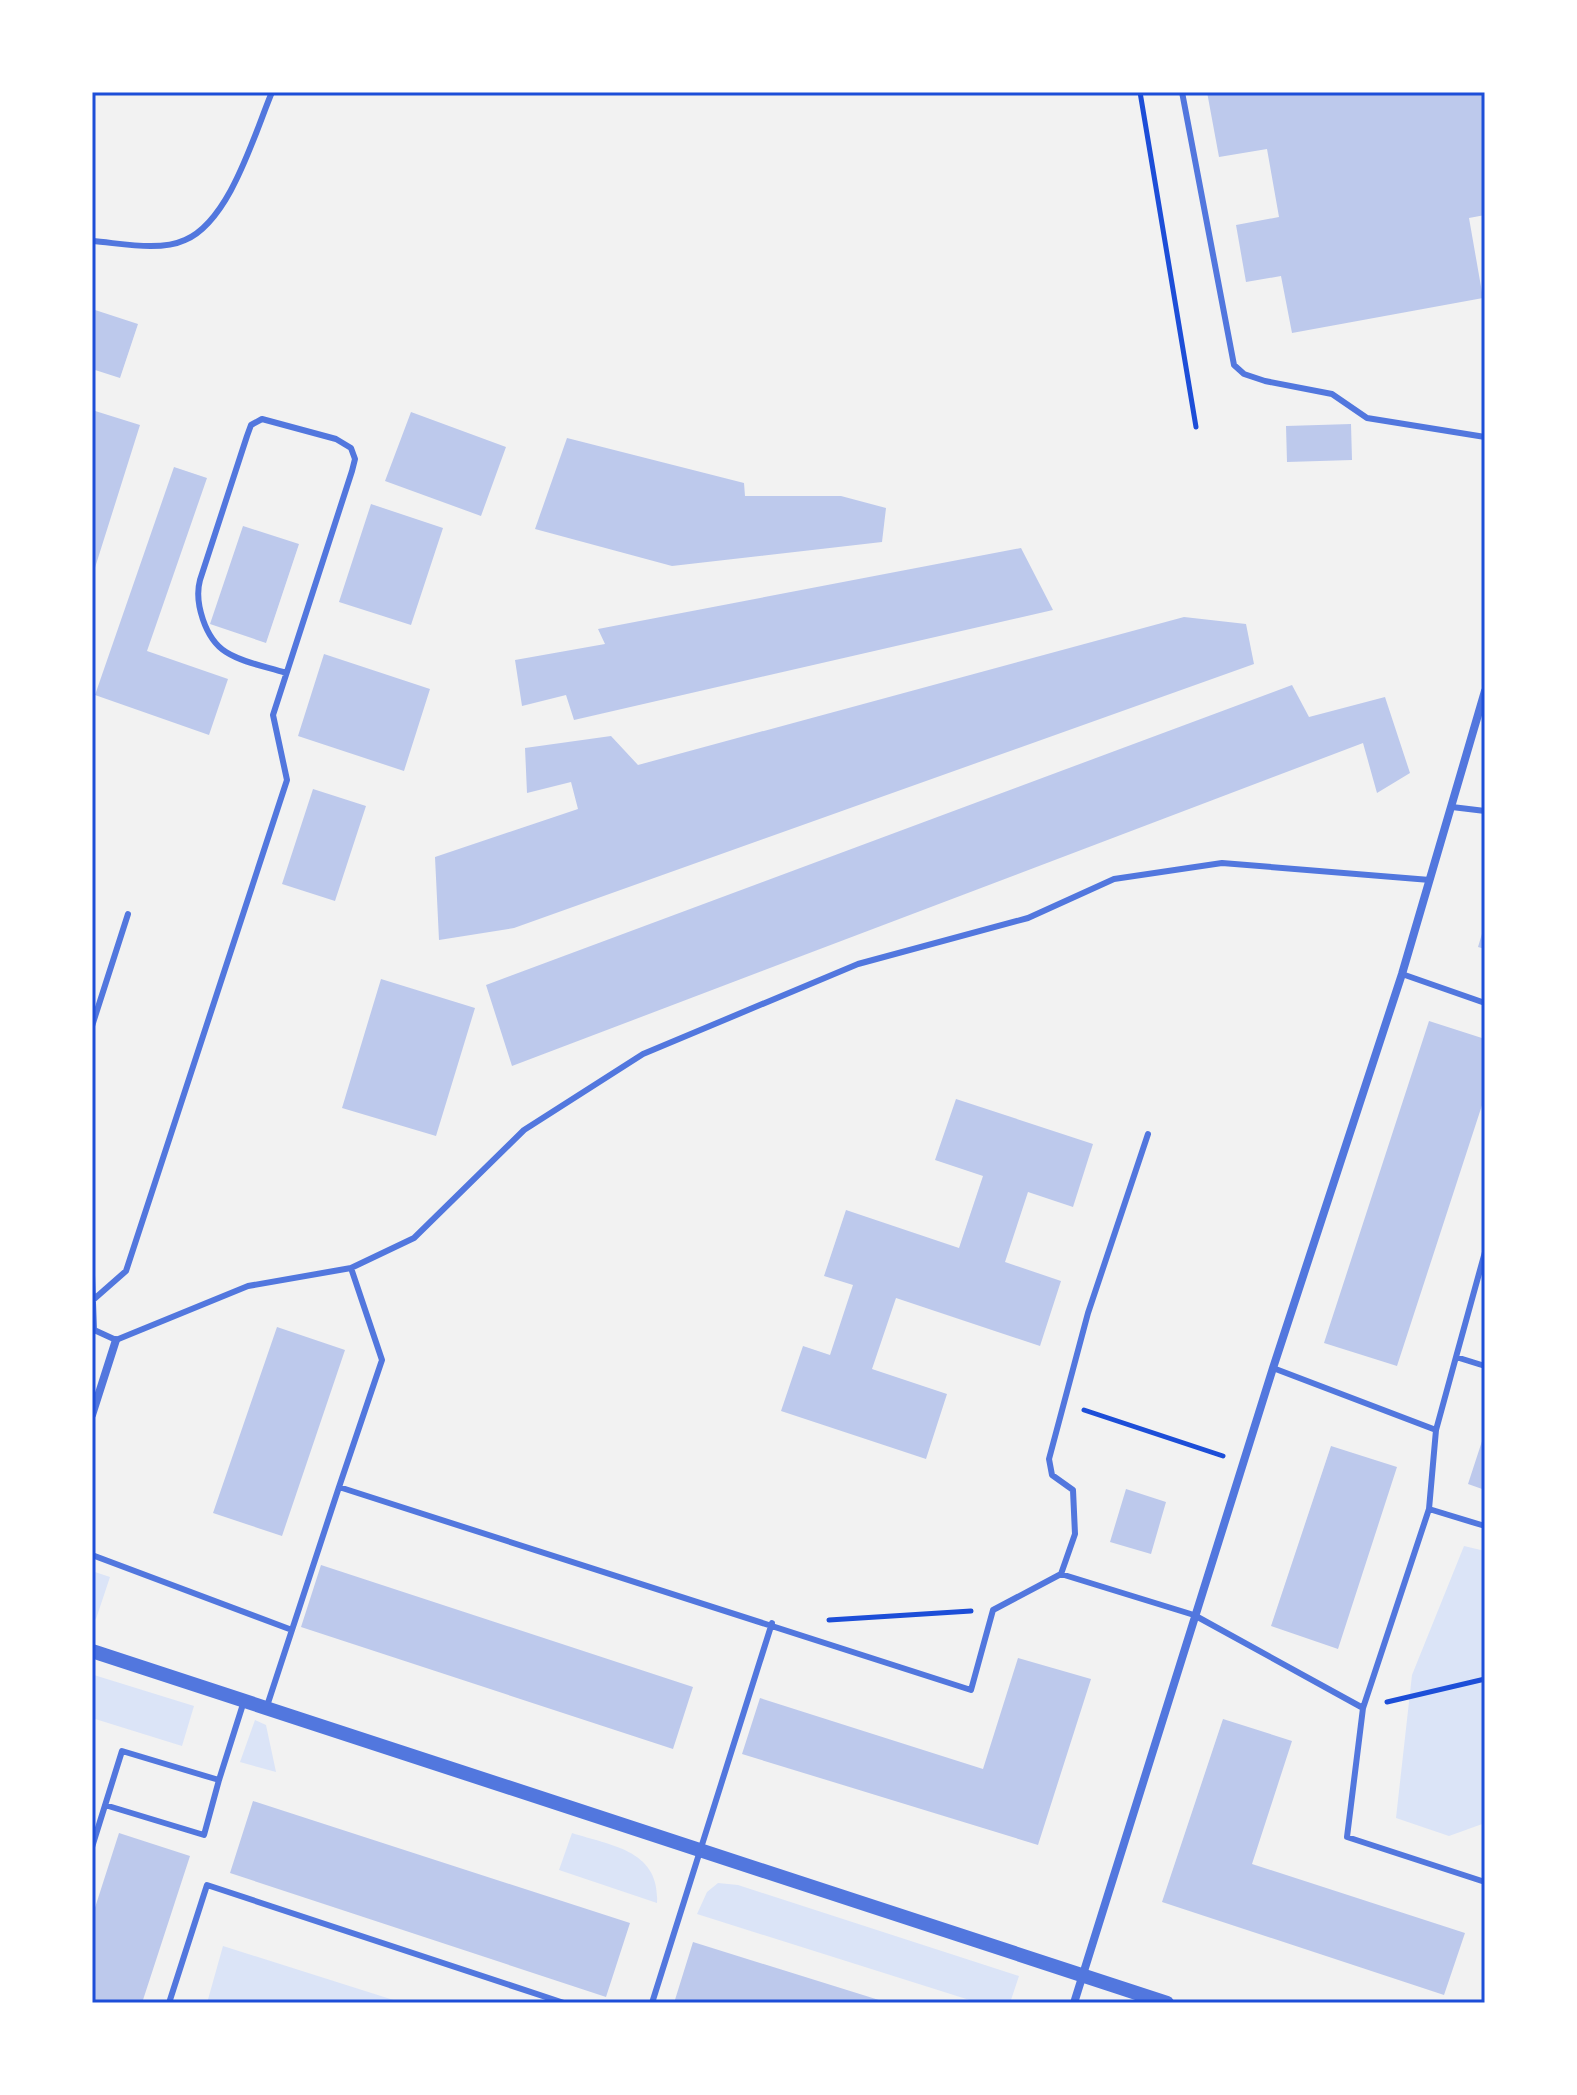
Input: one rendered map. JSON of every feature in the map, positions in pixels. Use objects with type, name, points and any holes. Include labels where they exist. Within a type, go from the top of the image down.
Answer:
[{"type":"street","points":[[1074,2003],[1194,1615],[1402,974],[1485,691]]},
{"type":"street","points":[[92,1415],[116,1340]]},
{"type":"street","points":[[92,1651],[1167,2003]]},
{"type":"lane","points":[[92,241],[144,245],[184,241],[208,226],[227,197],[272,92]]},
{"type":"lane","points":[[1182,92],[1234,365],[1244,374],[1265,381],[1332,394],[1367,418],[1485,437]]},
{"type":"lane","points":[[93,1300],[126,1271],[287,780],[273,715],[355,459],[351,448],[336,439],[262,419],[251,425],[247,436],[200,580],[197,604],[218,645],[226,652],[286,673]]},
{"type":"lane","points":[[1452,807],[1485,811]]},
{"type":"lane","points":[[92,1275],[93,1329],[116,1340],[248,1286],[351,1268],[414,1238],[524,1130],[643,1054],[858,964],[1028,918],[1114,879],[1222,863],[1430,880]]},
{"type":"lane","points":[[92,1026],[128,914]]},
{"type":"lane","points":[[1402,974],[1485,1003]]},
{"type":"lane","points":[[339,1487],[772,1623],[971,1690],[993,1610],[1061,1574],[1075,1534],[1075,1498],[1069,1484],[1052,1475],[1048,1468],[1088,1313],[1148,1134]]},
{"type":"lane","points":[[1485,1252],[1436,1430],[1429,1509],[1363,1708],[1347,1837],[1485,1882]]},
{"type":"lane","points":[[266,1709],[382,1360],[351,1268]]},
{"type":"lane","points":[[1456,1357],[1485,1366]]},
{"type":"lane","points":[[1273,1368],[1436,1430]]},
{"type":"lane","points":[[1429,1509],[1485,1526]]},
{"type":"lane","points":[[92,1555],[292,1630]]},
{"type":"lane","points":[[1061,1574],[1194,1615],[1363,1708]]},
{"type":"lane","points":[[652,2003],[772,1623]]},
{"type":"lane","points":[[105,1805],[204,1835],[244,1701]]},
{"type":"lane","points":[[92,1847],[122,1751],[219,1780]]},
{"type":"lane","points":[[169,2003],[207,1885],[564,2003]]},
{"type":"path","points":[[1140,92],[1196,427]]},
{"type":"path","points":[[1064,1403],[1216,1453]]},
{"type":"path","points":[[820,1620],[993,1610]]},
{"type":"path","points":[[1363,1708],[1485,1679]]},
{"type":"shaded area","points":[[1464,1546],[1485,1551],[1485,1823],[1449,1836],[1396,1818],[1412,1675]]},
{"type":"shaded area","points":[[92,1571],[110,1577],[96,1619],[92,1617]]},
{"type":"shaded area","points":[[94,1675],[194,1706],[182,1746],[92,1718]]},
{"type":"shaded area","points":[[255,1720],[266,1725],[276,1772],[240,1762]]},
{"type":"shaded area","points":[[572,1833],[617,1847],[642,1861],[656,1885],[657,1903],[559,1870]]},
{"type":"shaded area","points":[[718,1883],[738,1885],[1019,1976],[1010,2003],[979,2003],[697,1914],[707,1892]]},
{"type":"shaded area","points":[[223,1946],[403,2003],[207,2003]]},
{"type":"building","points":[[1207,92],[1485,92],[1485,215],[1469,218],[1483,298],[1292,333],[1281,276],[1246,282],[1236,225],[1279,217],[1267,149],[1219,157]]},
{"type":"building","points":[[92,309],[138,324],[120,378],[92,369]]},
{"type":"building","points":[[92,410],[140,425],[93,574],[92,573]]},
{"type":"building","points":[[411,412],[506,447],[481,516],[385,481]]},
{"type":"building","points":[[1351,424],[1352,460],[1287,462],[1286,426]]},
{"type":"building","points":[[567,438],[744,483],[745,496],[841,496],[886,508],[882,542],[672,566],[535,529]]},
{"type":"building","points":[[174,467],[207,478],[147,651],[228,679],[209,735],[95,695]]},
{"type":"building","points":[[371,504],[443,528],[411,625],[339,602]]},
{"type":"building","points":[[243,526],[299,544],[266,643],[210,624]]},
{"type":"building","points":[[1021,548],[1053,610],[574,720],[566,695],[522,706],[515,660],[605,644],[598,629]]},
{"type":"building","points":[[1184,617],[1246,624],[1254,664],[514,928],[439,940],[435,857],[578,809],[571,782],[527,793],[525,748],[611,736],[638,765]]},
{"type":"building","points":[[324,654],[430,689],[404,771],[298,736]]},
{"type":"building","points":[[1292,685],[1309,717],[1385,697],[1410,773],[1377,793],[1363,743],[512,1066],[486,985]]},
{"type":"building","points":[[313,789],[366,806],[335,901],[282,884]]},
{"type":"building","points":[[1485,927],[1485,949],[1478,947]]},
{"type":"building","points":[[381,979],[475,1008],[436,1136],[342,1108]]},
{"type":"building","points":[[1429,1021],[1485,1039],[1485,1096],[1397,1366],[1324,1343]]},
{"type":"building","points":[[956,1099],[1093,1144],[1073,1207],[1028,1192],[1005,1262],[1061,1281],[1040,1346],[896,1298],[872,1369],[947,1394],[926,1459],[781,1411],[803,1346],[830,1355],[853,1285],[824,1276],[846,1210],[959,1248],[983,1176],[935,1160]]},
{"type":"building","points":[[277,1327],[345,1350],[282,1536],[213,1513]]},
{"type":"building","points":[[1485,1435],[1485,1490],[1468,1484]]},
{"type":"building","points":[[1331,1446],[1397,1467],[1338,1649],[1271,1626]]},
{"type":"building","points":[[1126,1489],[1166,1502],[1151,1554],[1110,1542]]},
{"type":"building","points":[[321,1565],[693,1687],[673,1749],[301,1627]]},
{"type":"building","points":[[1018,1658],[1091,1679],[1038,1845],[742,1754],[760,1698],[983,1769]]},
{"type":"building","points":[[1223,1719],[1292,1741],[1252,1864],[1465,1933],[1444,1995],[1162,1902]]},
{"type":"building","points":[[253,1801],[630,1923],[606,1997],[230,1873]]},
{"type":"building","points":[[119,1833],[190,1856],[142,2003],[92,2003],[92,1917]]},
{"type":"building","points":[[693,1942],[879,2000],[878,2003],[674,2003]]}]
